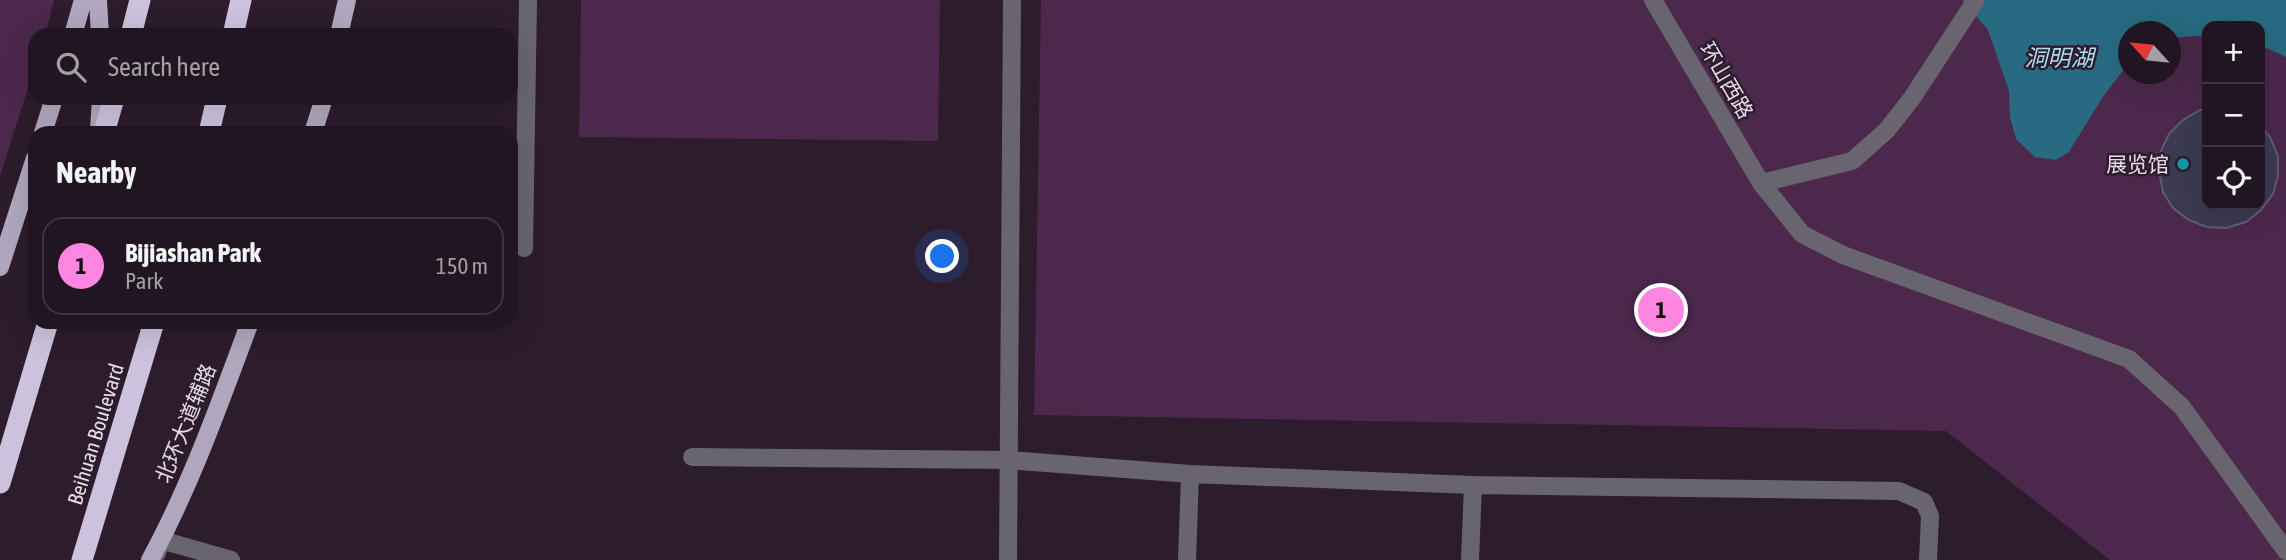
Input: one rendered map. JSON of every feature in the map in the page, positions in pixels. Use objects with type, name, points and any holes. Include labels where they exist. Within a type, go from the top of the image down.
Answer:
[{"type":"highway","points":[[133,28],[140,0]]},
{"type":"highway","points":[[235,28],[241,0]]},
{"type":"highway","points":[[106,126],[112,105]]},
{"type":"highway","points":[[211,126],[215,105]]},
{"type":"highway","points":[[0,483],[46,329]]},
{"type":"highway","name":"Beihuan Boulevard","points":[[82,560],[152,329]]},
{"type":"main road","points":[[75,28],[83,0]]},
{"type":"main road","points":[[98,0],[100,28]]},
{"type":"main road","points":[[340,28],[346,0]]},
{"type":"main road","points":[[45,126],[52,105]]},
{"type":"main road","points":[[99,126],[101,105]]},
{"type":"main road","points":[[315,126],[322,105]]},
{"type":"main road","points":[[0,267],[28,180]]},
{"type":"main road","name":"北环大道辅路","points":[[152,560],[205,439],[247,329]]},
{"type":"lane","points":[[524,248],[528,0]]},
{"type":"lane","points":[[1007,560],[1012,0]]},
{"type":"lane","name":"环山西路","points":[[1653,0],[1760,183],[1802,234],[1843,255],[2129,359],[2182,407],[2286,551]]},
{"type":"lane","points":[[1760,183],[1852,161],[1887,130],[1912,99],[1976,0]]},
{"type":"lane","points":[[692,457],[1008,460],[1190,474],[1473,485],[1899,491],[1924,502],[1930,516],[1928,560]]},
{"type":"lane","points":[[1187,560],[1190,474]]},
{"type":"lane","points":[[1470,560],[1473,485]]},
{"type":"lane","points":[[161,540],[231,560]]},
{"type":"shaded area","points":[[0,0],[54,0],[47,28],[28,28],[28,88],[0,176]]},
{"type":"shaded area","points":[[581,0],[940,0],[938,141],[579,137]]},
{"type":"shaded area","points":[[1041,0],[2286,0],[2286,560],[2110,560],[1946,431],[1034,415]]},
{"type":"water","name":"洞明湖","points":[[1962,0],[2286,0],[2286,57],[2265,47],[2265,21],[2202,21],[2202,35],[2181,37],[2181,21],[2118,21],[2118,77],[2069,152],[2056,160],[2035,157],[2016,139],[2010,117],[2009,91],[1988,30]]},
{"type":"building","name":"展览馆","points":[[2200,110],[2202,210],[2261,210],[2246,222],[2226,228],[2207,227],[2189,220],[2173,208],[2163,192],[2159,172],[2160,153],[2169,134],[2183,120]]},
{"type":"building","name":"展览馆","points":[[2265,131],[2278,156],[2278,176],[2273,194],[2265,205]]},
{"type":"place","name":"展览馆","points":[[2183,164]]},
{"type":"place","name":"Bijiashan Park","points":[[1661,310]]}]
